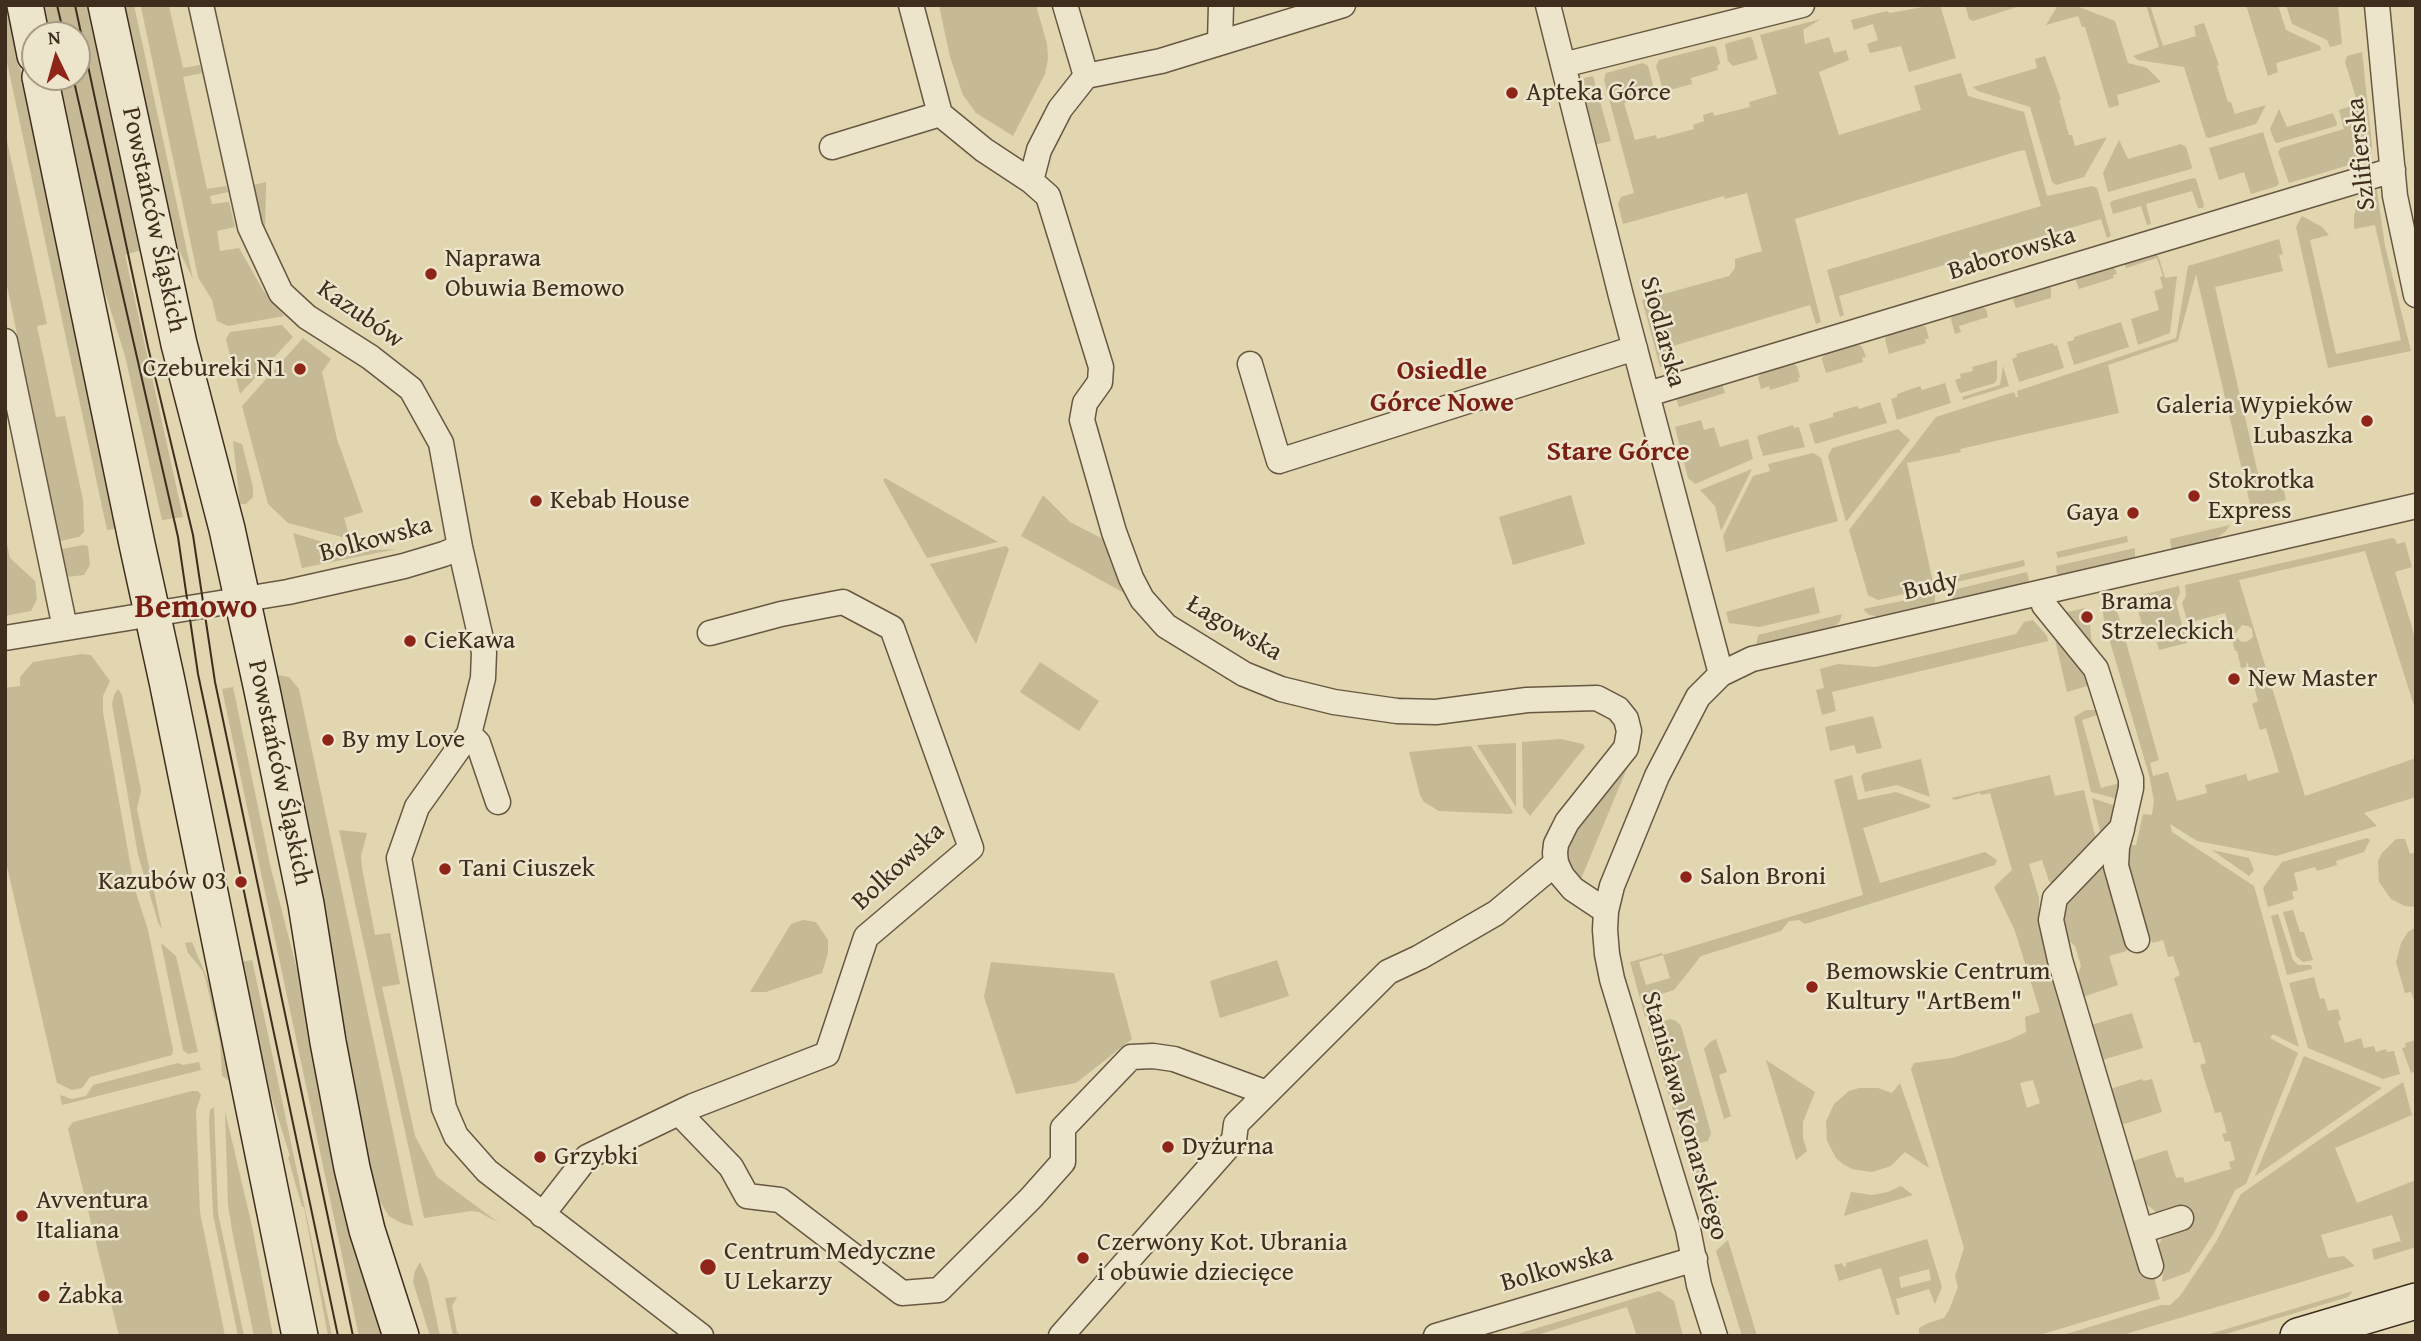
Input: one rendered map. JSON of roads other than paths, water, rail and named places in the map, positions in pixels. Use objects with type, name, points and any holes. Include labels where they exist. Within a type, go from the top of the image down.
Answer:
[{"type":"main road","name":"Powstańców Śląskich","points":[[106,5],[179,344],[243,601],[306,904],[352,1168],[367,1230],[401,1336]]},
{"type":"main road","points":[[43,91],[249,1077],[300,1336]]},
{"type":"main road","points":[[2298,1336],[2416,1301]]},
{"type":"street","name":"Kazubów","points":[[201,5],[250,227],[281,293],[307,317],[370,357],[411,389],[440,443],[460,547]]},
{"type":"street","points":[[832,147],[940,114],[911,5]]},
{"type":"street","points":[[1065,5],[1086,76]]},
{"type":"street","points":[[1220,43],[1221,5]]},
{"type":"street","points":[[1031,181],[1039,150],[1060,109],[1086,76],[1161,61],[1343,5]]},
{"type":"street","name":"Siodlarska","points":[[1548,5],[1721,674]]},
{"type":"street","points":[[1563,65],[1802,5]]},
{"type":"street","name":"Szlifierska","points":[[2376,5],[2399,220],[2416,295]]},
{"type":"street","name":"Łagowska","points":[[940,114],[1048,196],[1101,367],[1100,382],[1085,403],[1082,420],[1114,532],[1131,578],[1143,599],[1166,626],[1244,674],[1281,689],[1334,702],[1397,711],[1436,712],[1527,700],[1597,698],[1618,709],[1626,719],[1629,731],[1626,748],[1567,822],[1556,844],[1556,863]]},
{"type":"street","name":"Baborowska","points":[[1648,394],[2393,170]]},
{"type":"street","points":[[5,341],[65,628]]},
{"type":"street","points":[[1250,364],[1279,461],[1635,348]]},
{"type":"street","name":"Budy","points":[[1606,911],[1612,887],[1657,776],[1698,697],[1721,674],[1752,659],[2416,506]]},
{"type":"street","name":"Bolkowska","points":[[5,638],[243,601],[404,566],[460,547],[484,652],[483,678],[469,734],[417,807],[399,858],[444,1108],[456,1136],[487,1171],[701,1336]]},
{"type":"street","points":[[2041,593],[2044,605],[2095,668],[2100,678],[2131,779],[2116,866],[2137,940]]},
{"type":"street","name":"Bolkowska","points":[[542,1215],[587,1157],[679,1113],[827,1054],[866,937],[971,848],[892,628],[843,603],[781,614],[710,634]]},
{"type":"street","points":[[469,734],[478,743],[498,802]]},
{"type":"street","points":[[2122,828],[2055,898],[2051,920],[2060,960],[2151,1266]]},
{"type":"street","points":[[1061,1336],[1234,1140],[1236,1124],[1388,972],[1496,914],[1556,863],[1573,889],[1606,911]]},
{"type":"street","name":"Stanisława Konarskiego","points":[[1606,911],[1607,954],[1612,979],[1688,1229],[1699,1284],[1714,1336]]},
{"type":"street","points":[[679,1113],[731,1167],[747,1196],[780,1200],[902,1293],[939,1290],[1031,1198],[1063,1162],[1063,1128],[1131,1057],[1174,1059],[1267,1093]]},
{"type":"street","points":[[2141,1231],[2181,1218]]},
{"type":"street","name":"Bolkowska","points":[[1436,1336],[1695,1259]]},
{"type":"tram line","points":[[57,5],[61,21]]},
{"type":"tram line","points":[[75,5],[148,347],[193,535],[215,682],[353,1336]]},
{"type":"tram line","points":[[76,91],[178,537],[198,674],[338,1336]]},
{"type":"place","name":"Apteka Górce","points":[[1512,93]]},
{"type":"place","name":"Naprawa Obuwia Bemowo","points":[[431,274]]},
{"type":"place","name":"Czebureki N1","points":[[300,369]]},
{"type":"place","name":"Galeria Wypieków Lubaszka","points":[[2367,421]]},
{"type":"place","name":"Stokrotka Express","points":[[2194,496]]},
{"type":"place","name":"Kebab House","points":[[536,501]]},
{"type":"place","name":"Gaya","points":[[2133,513]]},
{"type":"place","name":"Brama Strzeleckich","points":[[2087,617]]},
{"type":"place","name":"CieKawa","points":[[410,641]]},
{"type":"place","name":"New Master","points":[[2234,679]]},
{"type":"place","name":"By my Love","points":[[328,740]]},
{"type":"place","name":"Tani Ciuszek","points":[[445,869]]},
{"type":"place","name":"Salon Broni","points":[[1686,877]]},
{"type":"place","name":"Kazubów 03","points":[[241,882]]},
{"type":"place","name":"Bemowskie Centrum Kultury \"ArtBem\"","points":[[1812,987]]},
{"type":"place","name":"Dyżurna","points":[[1168,1147]]},
{"type":"place","name":"Grzybki","points":[[540,1157]]},
{"type":"place","name":"Avventura Italiana","points":[[22,1216]]},
{"type":"place","name":"Czerwony Kot. Ubrania i obuwie dziecięce","points":[[1083,1258]]},
{"type":"place","name":"Centrum Medyczne U Lekarzy","points":[[708,1267]]},
{"type":"place","name":"Żabka","points":[[44,1296]]},
{"type":"district","name":"Osiedle Górce Nowe","points":[[1442,388]]},
{"type":"district","name":"Stare Górce","points":[[1618,453]]},
{"type":"district","name":"Bemowo","points":[[196,609]]}]
